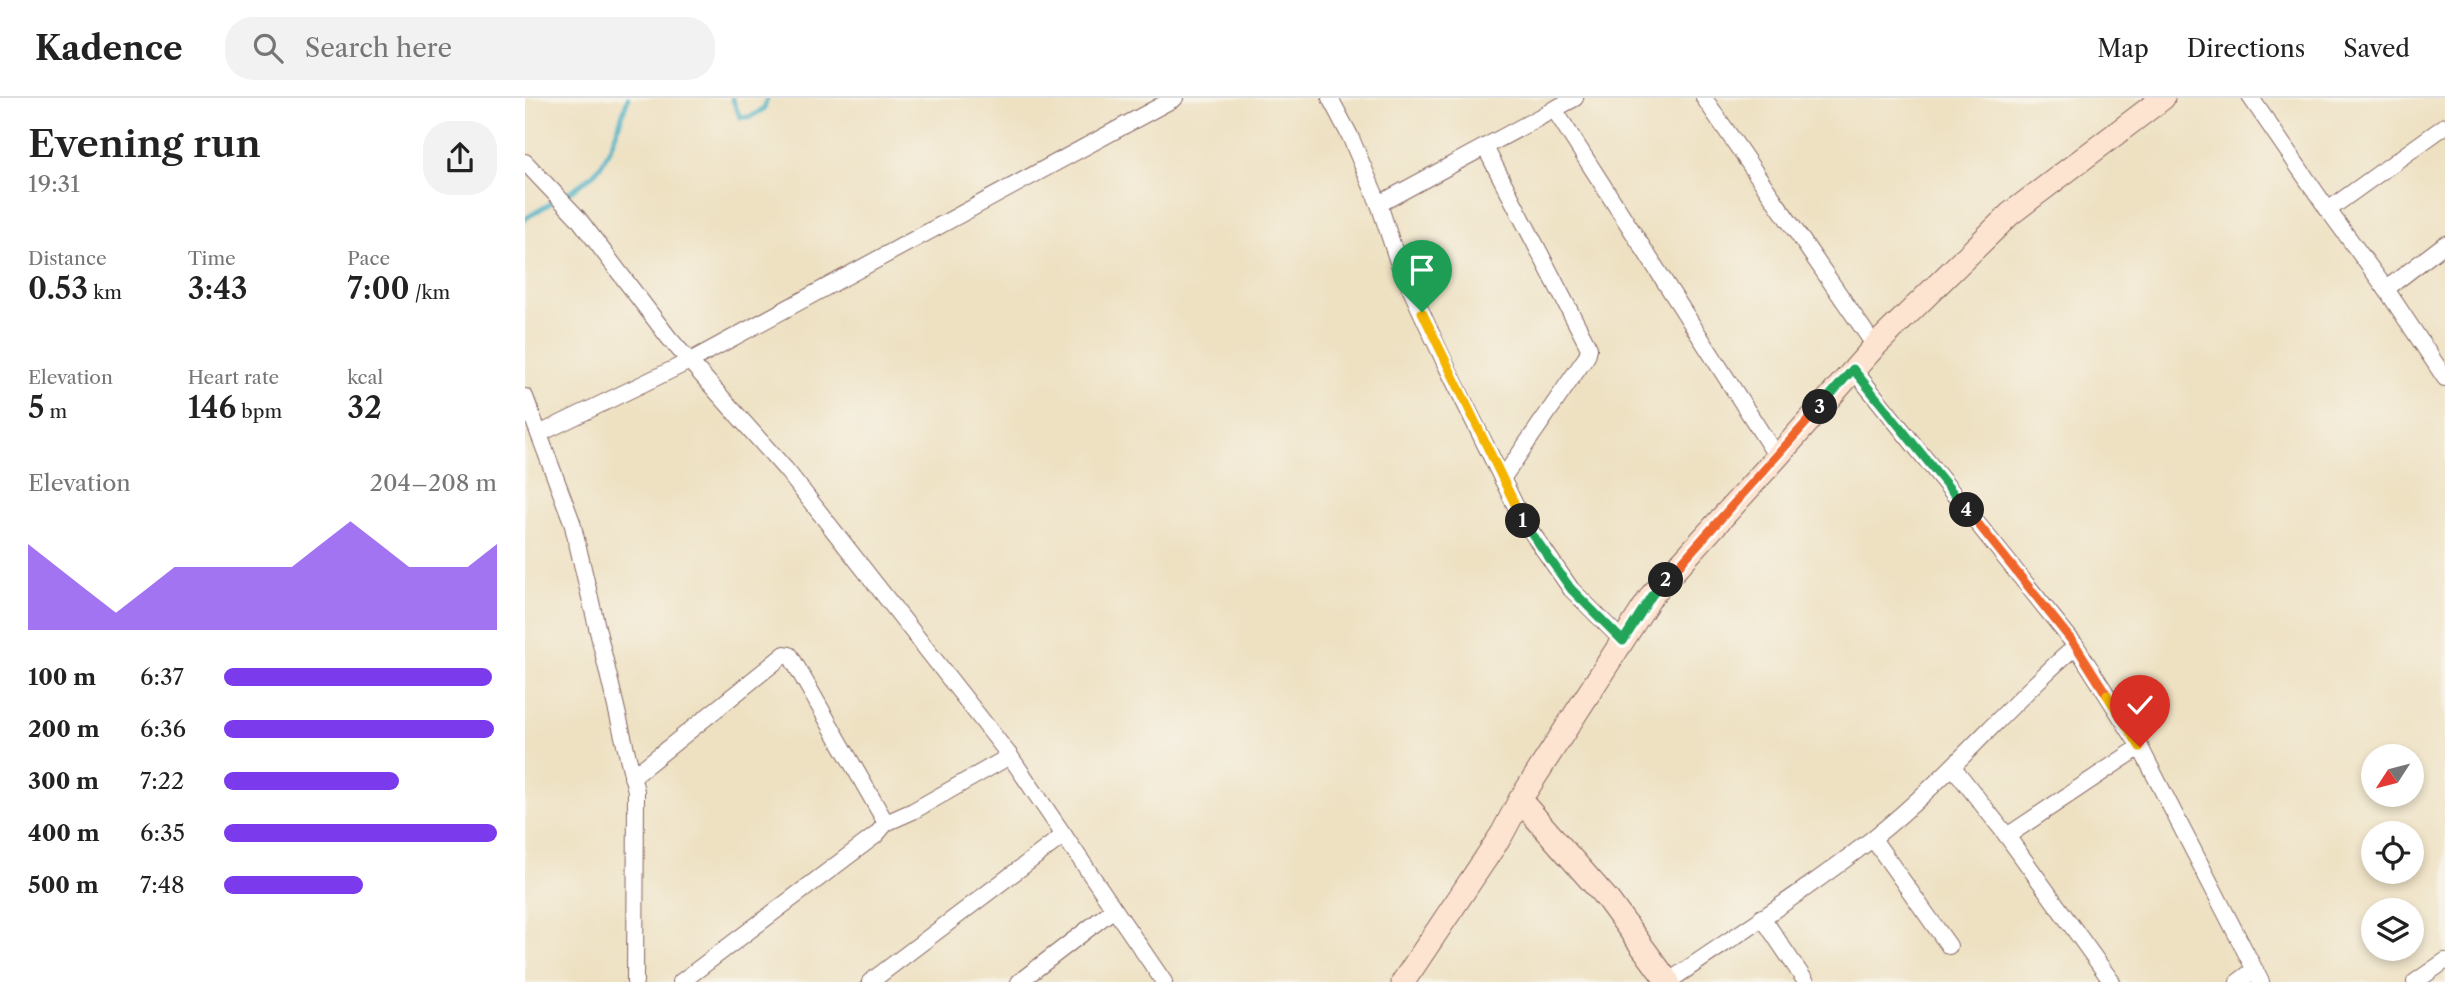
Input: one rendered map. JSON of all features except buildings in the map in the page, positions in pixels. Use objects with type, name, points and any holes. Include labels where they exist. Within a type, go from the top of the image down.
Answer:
[{"type":"main road","points":[[1403,982],[1502,834],[1520,800],[1652,595],[1874,346],[2010,214],[2163,98]]},
{"type":"main road","points":[[1520,800],[1608,900],[1668,982]]},
{"type":"street","points":[[539,434],[690,361],[1175,98]]},
{"type":"street","points":[[1329,98],[1350,136],[1379,204],[1398,262],[1521,517],[1571,589],[1623,641]]},
{"type":"street","points":[[1379,204],[1575,98]]},
{"type":"street","points":[[1704,98],[1874,346]]},
{"type":"street","points":[[2251,98],[2386,289],[2445,378]]},
{"type":"street","points":[[1555,109],[1777,457]]},
{"type":"street","points":[[2328,210],[2445,126]]},
{"type":"street","points":[[1485,147],[1590,348],[1502,479]]},
{"type":"street","points":[[525,162],[578,218],[669,338],[787,471],[1010,756],[1164,982]]},
{"type":"street","points":[[2386,289],[2445,244]]},
{"type":"street","points":[[1853,369],[2076,646],[2140,747],[2258,976],[2238,982]]},
{"type":"street","points":[[525,397],[572,522],[636,791],[635,982]]},
{"type":"street","points":[[1668,982],[1873,839],[1953,767],[2037,679],[2076,646]]},
{"type":"street","points":[[632,777],[785,654],[790,655],[886,823]]},
{"type":"street","points":[[2007,836],[2140,747]]},
{"type":"street","points":[[681,982],[876,835],[886,823],[913,811],[1010,756]]},
{"type":"street","points":[[1953,767],[2007,836],[2108,981]]},
{"type":"street","points":[[870,982],[1064,835]]},
{"type":"street","points":[[1873,839],[1949,946]]},
{"type":"street","points":[[1019,982],[1114,909]]},
{"type":"street","points":[[1762,917],[1806,982]]},
{"type":"street","points":[[2415,982],[2445,961]]},
{"type":"waterway","points":[[525,219],[574,189],[598,169],[611,145],[628,98]]},
{"type":"waterway","points":[[732,98],[740,117],[750,117],[764,109],[767,98]]},
{"type":"route","points":[[1422,312],[1521,517],[1571,589],[1623,641],[1652,595],[1853,369],[2076,646],[2140,747]]}]
